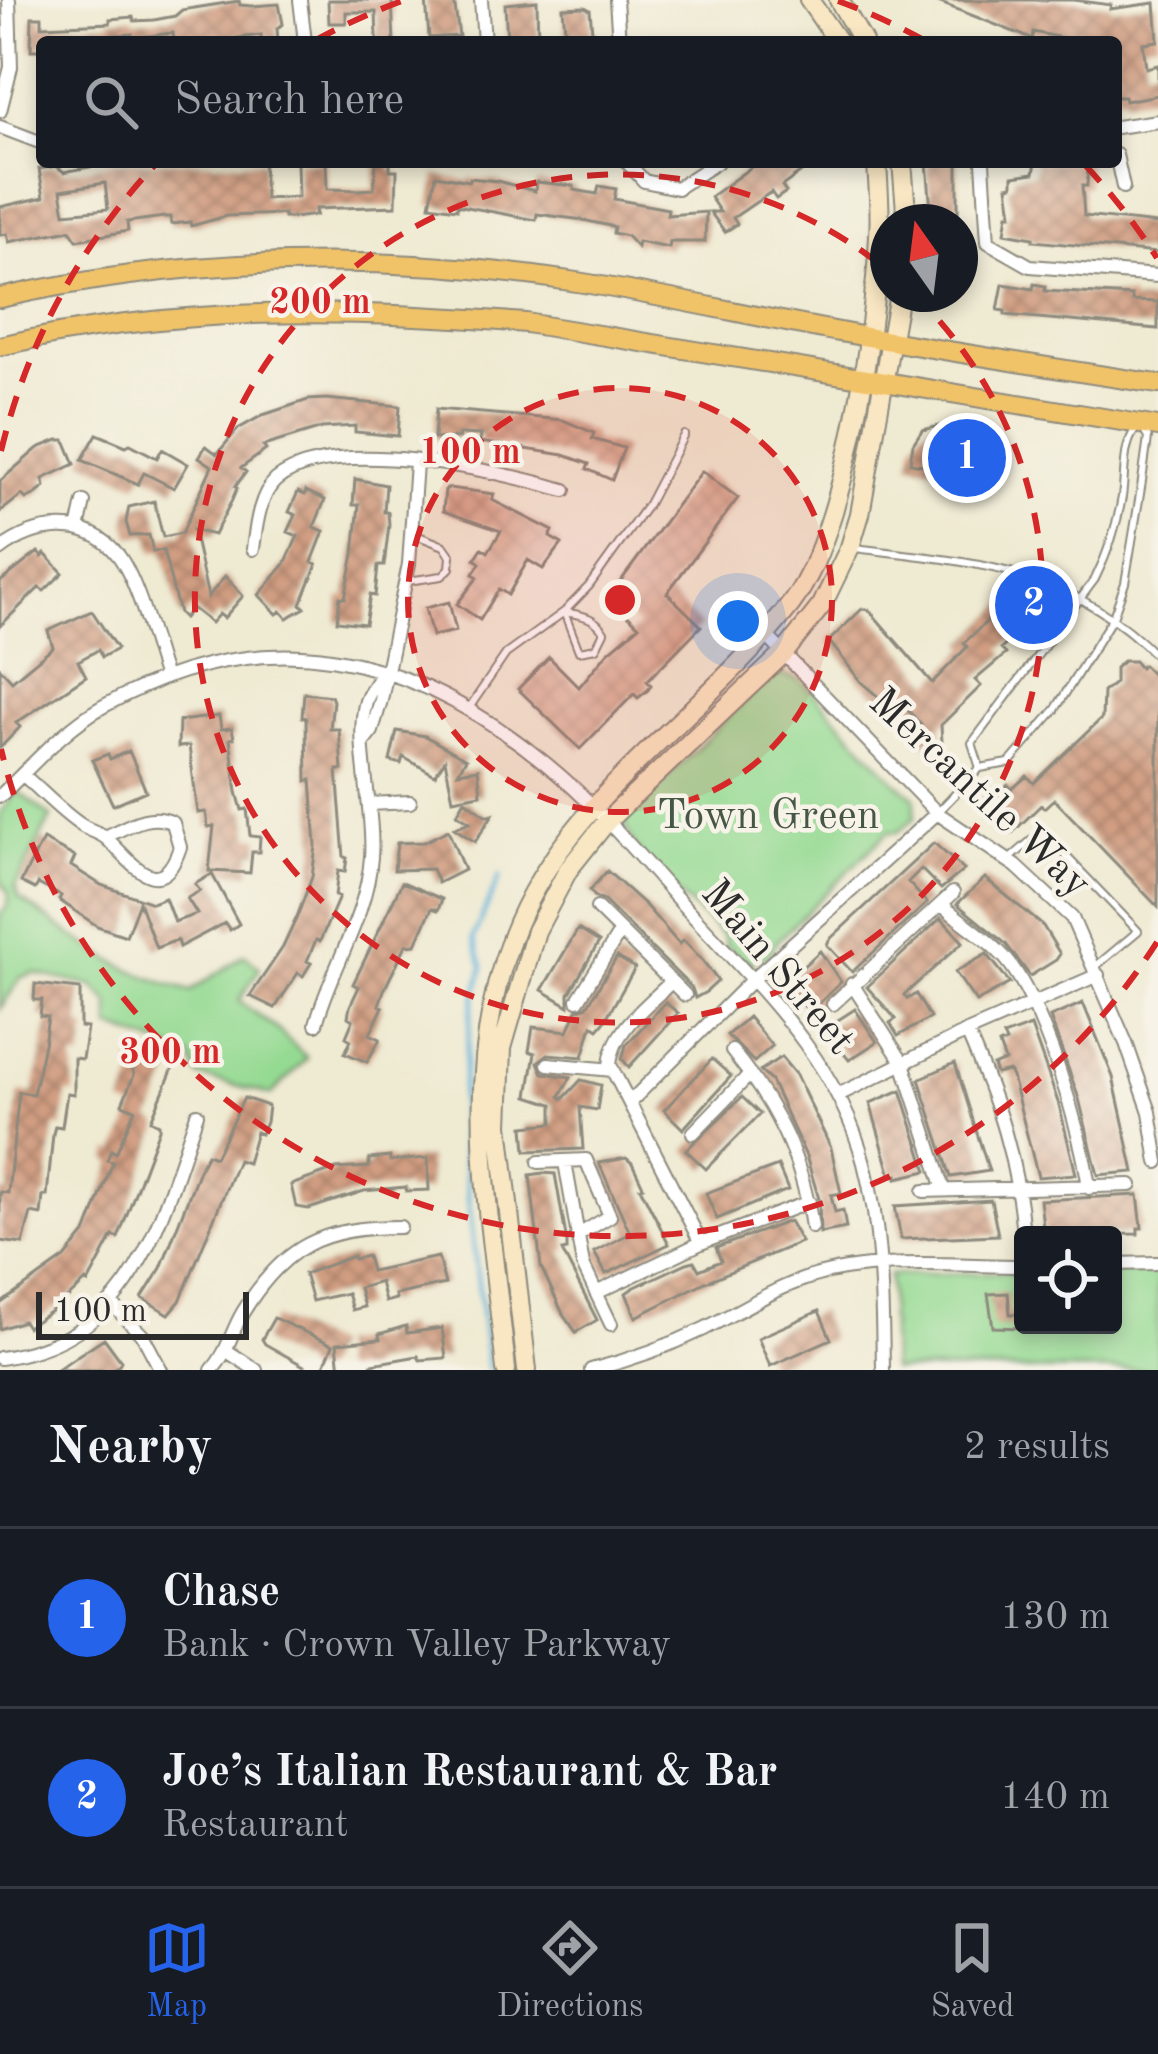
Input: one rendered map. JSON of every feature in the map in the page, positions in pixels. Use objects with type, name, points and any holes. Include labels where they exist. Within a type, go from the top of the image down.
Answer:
[{"type":"main road","points":[[808,0],[834,36]]},
{"type":"main road","points":[[838,0],[859,36]]},
{"type":"main road","points":[[506,1370],[479,1128],[482,1062],[512,935],[538,884],[765,634],[817,562],[847,458],[868,337],[879,234],[877,168]]},
{"type":"main road","points":[[902,168],[906,204]]},
{"type":"main road","points":[[0,298],[62,284],[199,267],[387,264],[577,282],[892,342],[1158,384]]},
{"type":"main road","points":[[0,346],[182,316],[356,311],[526,323],[1149,426]]},
{"type":"main road","points":[[527,1370],[499,1125],[502,1048],[536,932],[600,814],[784,653],[822,604],[850,547],[860,514],[896,312]]},
{"type":"street","points":[[0,111],[11,67],[9,0]]},
{"type":"street","points":[[300,0],[304,36]]},
{"type":"street","points":[[481,0],[484,36]]},
{"type":"street","points":[[616,0],[619,36]]},
{"type":"street","points":[[1122,126],[1158,122]]},
{"type":"street","points":[[0,127],[36,141]]},
{"type":"street","points":[[630,168],[644,181],[676,188],[708,168]]},
{"type":"street","points":[[983,168],[988,242],[1030,266],[1158,276]]},
{"type":"street","points":[[1119,168],[1123,187]]},
{"type":"street","points":[[253,549],[256,520],[272,483],[302,464],[347,458],[416,463],[502,472],[565,490]]},
{"type":"street","points":[[316,1024],[326,988],[367,892],[371,857],[361,727],[367,697],[385,669],[404,582],[416,463]]},
{"type":"street","points":[[78,530],[84,502]]},
{"type":"street","points":[[0,550],[39,529],[78,530],[104,542],[118,556],[165,678]]},
{"type":"street","name":"Mercantile Way","points":[[765,634],[937,813],[1008,861],[1072,918],[1150,1112],[1158,1162]]},
{"type":"street","name":"Main Street","points":[[0,796],[56,742],[100,709],[165,678],[239,659],[340,658],[385,669],[470,708],[546,764],[600,814],[806,1040],[838,1094],[864,1161],[881,1267],[883,1370]]},
{"type":"street","points":[[23,775],[80,825],[105,837],[139,872],[158,876],[176,860],[180,847],[173,823],[164,818],[147,818],[105,837]]},
{"type":"street","points":[[369,805],[410,802]]},
{"type":"street","points":[[631,1102],[752,980],[937,813]]},
{"type":"street","points":[[833,1004],[953,893]]},
{"type":"street","points":[[941,904],[1009,962],[1032,1002],[1076,1127],[1088,1188]]},
{"type":"street","points":[[597,908],[685,995]]},
{"type":"street","points":[[578,1000],[620,932]]},
{"type":"street","points":[[838,1094],[1096,971]]},
{"type":"street","points":[[671,982],[611,1048],[613,1070],[701,1243]]},
{"type":"street","points":[[852,984],[903,1064],[944,1190]]},
{"type":"street","points":[[967,1032],[1016,1163],[1022,1226]]},
{"type":"street","points":[[732,1051],[776,1110],[794,1148],[812,1227]]},
{"type":"street","points":[[548,1064],[613,1070]]},
{"type":"street","points":[[693,1133],[751,1074]]},
{"type":"street","points":[[0,1358],[26,1355],[76,1334],[112,1304],[155,1232],[197,1114]]},
{"type":"street","points":[[539,1162],[586,1160],[610,1216],[577,1236]]},
{"type":"street","points":[[565,1162],[583,1265],[611,1324]]},
{"type":"street","points":[[923,1191],[1130,1185]]},
{"type":"street","points":[[596,1293],[701,1243],[809,1202]]},
{"type":"street","points":[[212,1370],[227,1351],[240,1316],[290,1256],[313,1240],[353,1227],[400,1227]]},
{"type":"street","points":[[1122,1264],[1158,1263]]},
{"type":"street","points":[[591,1370],[639,1357],[704,1329],[763,1295],[814,1276],[881,1267],[1014,1266]]},
{"type":"street","points":[[112,1304],[143,1336],[161,1370]]},
{"type":"street","points":[[227,1351],[256,1370]]},
{"type":"lane","points":[[980,768],[972,743],[1107,555],[1122,497],[1128,436],[1149,426]]},
{"type":"lane","points":[[937,813],[980,768],[1009,764],[1055,710],[1113,617],[1125,583],[1149,426]]},
{"type":"lane","points":[[470,708],[506,655],[564,612],[589,586],[648,504],[684,435]]},
{"type":"lane","points":[[404,582],[442,576],[450,568],[451,556],[444,546],[411,533]]},
{"type":"lane","points":[[850,547],[1022,572],[1081,596],[1113,617],[1158,658]]},
{"type":"lane","points":[[564,612],[599,624],[604,632],[596,649],[579,651],[564,612]]},
{"type":"lane","points":[[1008,861],[1042,831],[1138,931],[1096,971]]},
{"type":"green space","name":"Town Green","points":[[778,674],[799,679],[915,797],[915,818],[898,832],[888,832],[778,940],[769,955],[750,963],[726,946],[723,936],[650,865],[629,834],[625,819]]},
{"type":"green space","points":[[17,791],[51,817],[15,887],[19,898],[120,965],[191,991],[245,955],[260,968],[239,1001],[307,1058],[271,1095],[198,1076],[190,1056],[110,1027],[110,1004],[93,986],[34,973],[21,977],[0,1009],[0,914],[8,905],[9,894],[0,879],[0,813]]},
{"type":"green space","points":[[1158,1269],[1158,1370],[891,1370],[889,1275],[1014,1272],[1014,1334],[1122,1334],[1122,1270]]},
{"type":"building","points":[[328,0],[392,0],[394,36],[377,36],[376,12],[346,12],[346,23],[329,23]]},
{"type":"building","points":[[426,0],[454,0],[459,36],[429,36]]},
{"type":"building","points":[[933,0],[1073,0],[1111,5],[1110,9],[1155,3],[1158,41],[1143,43],[1146,68],[1158,65],[1158,95],[1125,101],[1122,97],[1122,36],[1033,32],[1024,36]]},
{"type":"building","points":[[239,1],[252,6],[279,4],[283,24],[277,28],[278,36],[36,36],[36,50],[31,50],[32,17],[42,17],[42,26],[110,23],[110,19],[133,17],[134,21],[154,20],[182,10]]},
{"type":"building","points":[[537,1],[538,36],[507,36],[505,4]]},
{"type":"building","points":[[563,8],[590,10],[592,36],[565,36]]},
{"type":"building","points":[[263,168],[265,199],[298,197],[297,168],[326,168],[327,189],[359,190],[374,189],[376,168],[390,168],[397,170],[396,206],[315,209],[316,215],[293,218],[284,218],[284,214],[227,216],[191,226],[190,222],[171,224],[170,217],[164,217],[127,222],[128,231],[77,240],[70,230],[9,242],[7,234],[0,235],[0,207],[44,197],[39,169],[64,172]],"holes":[[[105,183],[108,209],[65,213],[61,190]]]},
{"type":"building","points":[[750,168],[807,168],[782,186],[786,192],[776,199],[771,192],[733,218],[737,224],[725,232],[710,212],[720,212],[710,197]]},
{"type":"building","points":[[928,168],[958,168],[958,204],[930,204]]},
{"type":"building","points":[[1035,168],[1088,168],[1087,186],[1082,186],[1084,216],[1158,224],[1158,253],[1033,241],[1005,233],[1008,214],[1012,214],[1008,186],[1013,185],[1013,176],[1034,173]]},
{"type":"building","points":[[436,175],[497,181],[535,191],[536,182],[597,194],[599,186],[616,189],[614,199],[668,209],[667,215],[706,212],[705,242],[670,242],[669,248],[638,242],[637,247],[627,236],[613,233],[614,227],[583,220],[537,214],[536,220],[457,205],[457,209],[430,205]]},
{"type":"building","points":[[1003,284],[1158,302],[1158,329],[1005,315],[998,310]]},
{"type":"building","points":[[326,399],[400,406],[398,436],[355,432],[355,426],[322,428],[263,446],[266,450],[241,468],[246,472],[214,535],[193,530],[208,597],[225,576],[243,596],[224,618],[219,614],[211,623],[192,608],[184,618],[163,550],[153,552],[149,535],[130,536],[129,507],[154,501],[163,537],[182,533],[212,466],[199,457],[206,446],[217,454],[238,429],[263,415]]},
{"type":"building","points":[[436,409],[563,420],[594,433],[592,439],[624,448],[612,480],[564,455],[480,442],[481,435],[434,439]]},
{"type":"building","points":[[939,426],[1000,437],[1002,449],[997,449],[991,476],[910,463],[913,444],[922,430]]},
{"type":"building","points":[[97,434],[157,458],[162,449],[188,464],[174,488],[144,473],[138,484],[82,460]]},
{"type":"building","points":[[65,440],[75,464],[43,479],[45,487],[36,494],[26,499],[22,495],[0,512],[0,481],[38,448]]},
{"type":"building","points":[[702,471],[738,498],[667,593],[701,626],[647,681],[648,690],[638,698],[634,694],[580,749],[518,689],[549,657],[579,687],[608,652],[639,626],[609,597]]},
{"type":"building","points":[[355,479],[386,485],[384,512],[388,512],[389,525],[384,566],[378,566],[375,596],[370,595],[365,624],[337,621],[354,554],[359,505],[353,505]]},
{"type":"building","points":[[449,488],[494,494],[492,500],[553,531],[550,537],[562,544],[543,569],[528,560],[508,595],[499,589],[480,620],[457,604],[478,577],[473,574],[480,563],[475,559],[482,548],[488,552],[501,531],[443,511]]},
{"type":"building","points":[[306,491],[325,500],[314,527],[324,531],[301,604],[305,608],[287,618],[259,595],[285,564],[298,536],[288,532],[296,515],[289,512],[298,492],[305,495]]},
{"type":"building","points":[[38,552],[63,573],[44,591],[39,588],[0,626],[0,582]]},
{"type":"building","points":[[1022,588],[1029,595],[1044,596],[1047,608],[975,680],[981,686],[941,725],[942,742],[919,742],[921,725],[900,701],[890,707],[861,682],[829,641],[862,609],[869,610],[932,683],[967,647],[964,643]]},
{"type":"building","points":[[449,602],[456,631],[432,636],[425,608]]},
{"type":"building","points":[[92,611],[117,649],[102,657],[98,650],[78,661],[86,676],[16,723],[20,727],[0,748],[0,668],[12,681],[53,647],[48,631]]},
{"type":"building","points":[[1123,661],[1143,665],[1158,680],[1158,907],[1054,799],[1012,833],[980,808],[983,799],[998,795],[1008,785],[1012,789],[1027,776],[1034,783],[1102,718],[1103,692],[1115,683],[1115,668]]},
{"type":"building","points":[[304,693],[331,696],[333,701],[330,729],[339,729],[342,770],[337,770],[347,858],[345,872],[338,871],[335,896],[339,897],[307,961],[311,963],[303,976],[298,973],[275,1008],[250,996],[283,947],[312,877],[316,846],[311,780],[307,781]]},
{"type":"building","points":[[219,716],[221,729],[232,728],[237,792],[242,810],[247,809],[250,836],[260,837],[259,852],[252,852],[250,873],[209,871],[214,826],[208,827],[206,812],[198,813],[189,746],[178,747],[179,721]]},
{"type":"building","points":[[397,731],[425,736],[466,759],[458,772],[478,769],[481,794],[453,799],[445,760],[435,775],[403,757],[401,764],[390,761]]},
{"type":"building","points":[[129,751],[146,791],[113,805],[92,760]]},
{"type":"building","points":[[465,800],[487,816],[493,814],[475,842],[454,828],[470,822],[457,814]]},
{"type":"building","points":[[448,830],[464,870],[438,883],[432,869],[394,870],[397,843],[424,842]]},
{"type":"building","points":[[43,840],[75,857],[71,866],[101,885],[152,903],[165,898],[174,922],[197,914],[187,898],[200,891],[195,884],[212,874],[239,924],[230,930],[225,923],[179,947],[177,940],[156,948],[139,902],[126,936],[97,926],[59,900],[61,896],[38,884],[35,889],[21,882]]},
{"type":"building","points":[[934,843],[964,870],[941,889],[921,869],[908,882],[927,903],[852,972],[827,945],[829,940]]},
{"type":"building","points":[[607,871],[679,944],[683,940],[703,961],[718,981],[706,992],[695,998],[692,988],[595,897],[590,890]]},
{"type":"building","points":[[985,878],[1043,926],[1060,954],[1056,960],[1030,976],[1006,944],[957,904]]},
{"type":"building","points":[[402,882],[442,899],[438,910],[432,908],[416,944],[406,945],[384,990],[379,1005],[383,1007],[370,1034],[380,1039],[367,1062],[345,1053],[351,1040],[346,1037],[353,1020],[348,1017],[350,1006],[359,987],[353,984]]},
{"type":"building","points":[[941,918],[963,942],[904,995],[907,999],[916,994],[930,1018],[898,1036],[890,1023],[896,1019],[867,987]]},
{"type":"building","points":[[578,929],[599,942],[569,994],[569,1006],[542,990]]},
{"type":"building","points":[[820,951],[841,982],[810,1012],[787,981]]},
{"type":"building","points":[[987,954],[1010,983],[976,1002],[955,972]]},
{"type":"building","points":[[617,957],[635,968],[604,1022],[598,1029],[592,1025],[583,1057],[548,1054],[538,1062],[543,1073],[571,1077],[560,1096],[563,1099],[581,1080],[601,1085],[597,1110],[580,1107],[583,1149],[526,1151],[524,1126],[553,1123],[553,1104],[528,1096],[535,1053],[529,1051],[533,1027],[568,1031],[577,1010],[587,1006]]},
{"type":"building","points":[[35,984],[80,989],[80,1027],[87,1028],[82,1059],[74,1058],[74,1094],[67,1093],[62,1127],[55,1126],[53,1134],[47,1196],[43,1196],[41,1215],[31,1213],[23,1244],[0,1241],[0,1192],[8,1193],[19,1092],[33,1094],[44,1044],[48,1017],[40,1016],[42,1000],[34,1000]]},
{"type":"building","points":[[665,1002],[678,1013],[629,1067],[622,1059],[626,1045]]},
{"type":"building","points":[[1083,1003],[1113,1077],[1134,1172],[1098,1175],[1079,1099],[1050,1017]]},
{"type":"building","points":[[855,1009],[877,1042],[849,1060],[824,1029]]},
{"type":"building","points":[[748,1017],[772,1046],[754,1062],[727,1035]]},
{"type":"building","points":[[1031,1026],[1059,1105],[1076,1174],[1038,1177],[1012,1077],[1009,1071],[996,1074],[993,1066],[1005,1061],[999,1045],[1006,1042],[1003,1036]]},
{"type":"building","points":[[145,1049],[176,1061],[151,1120],[159,1129],[118,1238],[113,1236],[88,1283],[60,1305],[27,1327],[23,1321],[0,1329],[0,1304],[65,1258],[87,1231],[113,1162],[107,1160],[111,1150],[116,1153],[135,1109],[122,1104],[134,1075],[131,1064],[136,1052],[143,1054]]},
{"type":"building","points":[[781,1057],[796,1075],[831,1148],[841,1193],[831,1195],[835,1212],[843,1210],[846,1228],[820,1233],[819,1199],[806,1156],[771,1081],[760,1071]]},
{"type":"building","points":[[712,1059],[731,1076],[683,1129],[664,1110]]},
{"type":"building","points":[[955,1063],[989,1171],[951,1177],[919,1079]]},
{"type":"building","points":[[901,1090],[927,1171],[897,1178],[891,1176],[870,1103]]},
{"type":"building","points":[[742,1097],[760,1114],[706,1169],[686,1150]]},
{"type":"building","points":[[244,1098],[268,1106],[266,1122],[261,1134],[256,1132],[247,1163],[238,1160],[180,1301],[169,1314],[142,1298],[161,1268],[201,1165],[207,1154],[215,1157]]},
{"type":"building","points":[[390,1157],[390,1161],[428,1158],[429,1190],[364,1191],[309,1209],[296,1207],[291,1185],[336,1169],[369,1167],[369,1159]]},
{"type":"building","points":[[626,1158],[669,1244],[606,1274],[594,1252],[630,1233],[599,1163]]},
{"type":"building","points":[[778,1166],[788,1190],[717,1219],[706,1193]]},
{"type":"building","points":[[555,1174],[567,1243],[567,1250],[562,1251],[597,1320],[576,1332],[541,1267],[530,1175]]},
{"type":"building","points":[[1138,1195],[1142,1228],[1138,1234],[1122,1234],[1122,1226],[1043,1226],[1040,1200]]},
{"type":"building","points":[[991,1200],[998,1235],[901,1239],[895,1206]]},
{"type":"building","points":[[789,1221],[801,1242],[636,1317],[626,1293],[633,1288],[687,1263],[694,1261],[699,1270],[721,1261],[716,1248]]},
{"type":"building","points":[[353,1256],[367,1256],[371,1271],[438,1257],[445,1284],[395,1295],[396,1299],[385,1302],[380,1282],[359,1288],[364,1307],[352,1310],[347,1293],[312,1301],[304,1274]]},
{"type":"building","points":[[1008,1293],[1014,1328],[993,1327],[988,1294]]},
{"type":"building","points":[[819,1311],[831,1339],[770,1366],[758,1338]]},
{"type":"building","points":[[274,1318],[333,1345],[322,1370],[303,1370],[304,1366],[265,1344],[262,1339]]},
{"type":"building","points":[[406,1326],[407,1333],[442,1328],[446,1358],[420,1360],[418,1356],[372,1364],[368,1370],[340,1370],[337,1343],[380,1339],[379,1334]]},
{"type":"building","points":[[104,1338],[121,1361],[112,1370],[56,1370]]},
{"type":"waterway","points":[[488,1370],[461,1135],[461,1097],[483,966],[473,938],[500,876]]},
{"type":"place","name":"Chase","points":[[967,458]]},
{"type":"place","name":"Joe’s Italian Restaurant & Bar","points":[[1034,605]]}]
